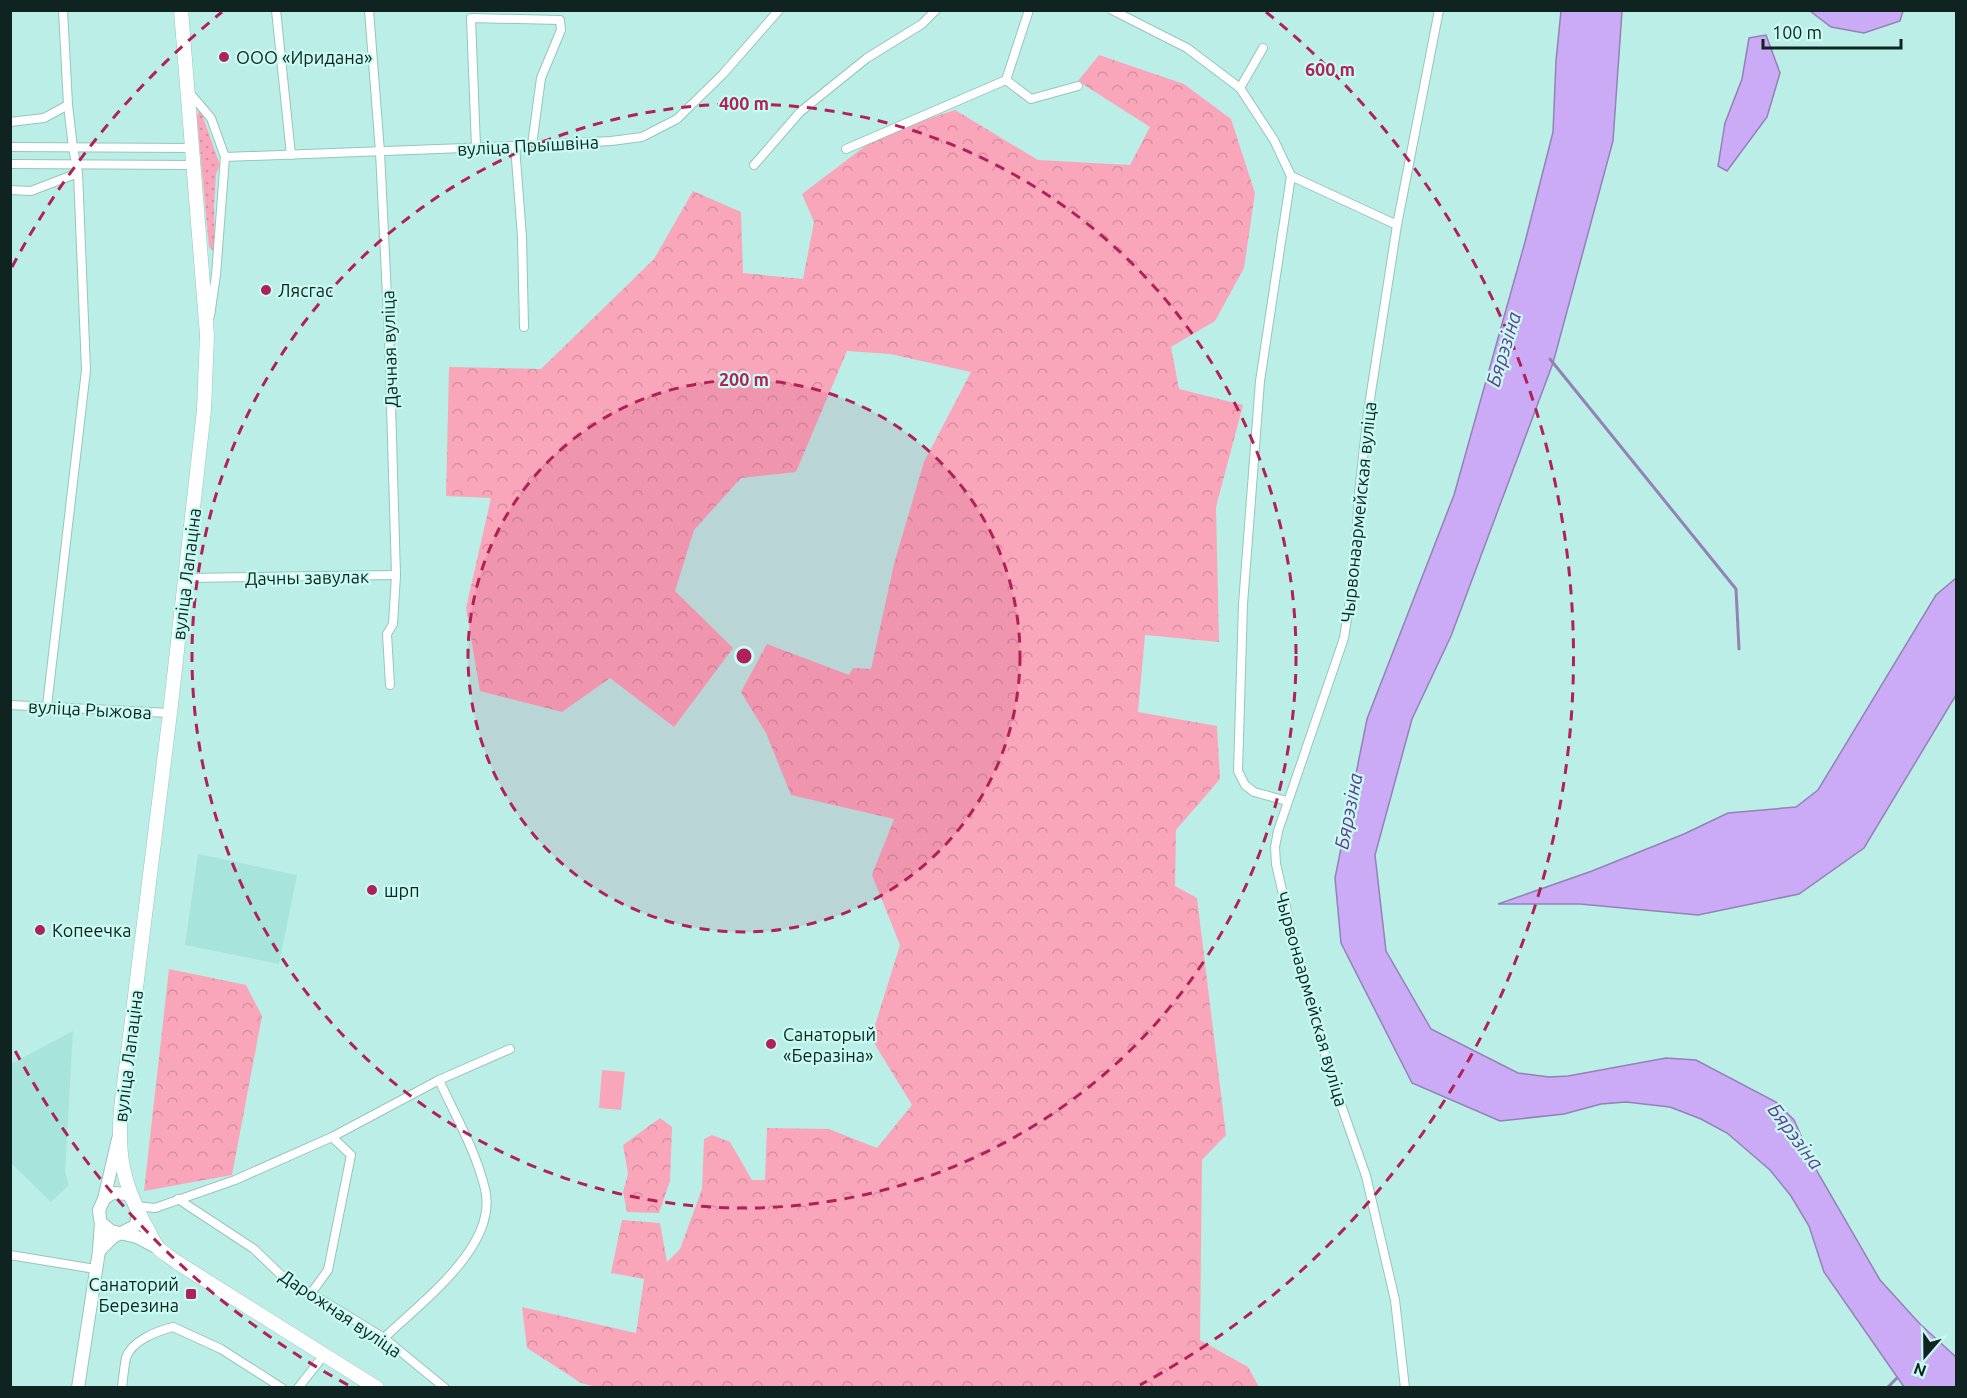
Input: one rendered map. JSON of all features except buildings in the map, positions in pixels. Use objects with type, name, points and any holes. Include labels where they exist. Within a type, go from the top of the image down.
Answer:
[{"type":"main road","name":"вуліца Лапаціна","points":[[181,10],[207,334],[204,410],[170,713],[118,1135],[104,1199],[99,1210],[101,1223],[111,1231],[137,1237],[158,1248],[178,1263],[377,1388]]},
{"type":"main road","name":"вуліца Лапаціна","points":[[118,1135],[126,1184],[158,1248]]},
{"type":"main road","points":[[99,1251],[113,1237],[131,1229],[137,1222],[135,1206],[130,1196],[123,1192],[112,1193],[104,1199]]},
{"type":"main road","points":[[78,1388],[99,1251],[101,1223]]},
{"type":"street","points":[[47,706],[86,370],[78,169],[68,105],[63,10]]},
{"type":"street","points":[[276,10],[291,155]]},
{"type":"street","name":"Дачная вуліца","points":[[369,10],[380,152],[389,337],[396,575],[393,624],[387,634],[390,686]]},
{"type":"street","name":"вуліца Прышвіна","points":[[225,157],[515,146],[642,137],[677,119],[723,74],[779,10]]},
{"type":"street","points":[[846,149],[1006,80],[1029,10]]},
{"type":"street","points":[[1112,10],[1187,48],[1240,88],[1274,141],[1291,176],[1260,381],[1243,604],[1238,771],[1245,785],[1254,792],[1287,801]]},
{"type":"street","name":"Чырвонаармейская вуліца","points":[[1405,1388],[1395,1300],[1366,1176],[1326,1059],[1300,968],[1276,864],[1275,848],[1287,801],[1344,638],[1354,574],[1359,493],[1368,412],[1397,225],[1439,10]]},
{"type":"street","points":[[754,165],[800,112],[867,58],[922,24],[935,12]]},
{"type":"street","points":[[476,147],[471,18],[560,20],[561,30],[541,78],[532,145]]},
{"type":"street","points":[[1240,88],[1263,48]]},
{"type":"street","points":[[1006,80],[1030,99],[1078,86]]},
{"type":"street","points":[[187,91],[210,118],[225,157],[216,275],[207,334]]},
{"type":"street","points":[[10,122],[44,118],[68,105]]},
{"type":"street","points":[[515,146],[522,237],[524,327]]},
{"type":"street","points":[[10,147],[193,148]]},
{"type":"street","points":[[10,164],[78,169],[194,165]]},
{"type":"street","points":[[10,190],[31,191],[78,169]]},
{"type":"street","points":[[1291,176],[1397,225]]},
{"type":"street","name":"Дачны завулак","points":[[185,578],[396,575]]},
{"type":"street","name":"вуліца Рыжова","points":[[10,705],[170,713]]},
{"type":"street","points":[[135,1206],[155,1208],[235,1180],[332,1137],[439,1080],[510,1049]]},
{"type":"street","points":[[384,1338],[459,1267],[475,1245],[486,1216],[486,1192],[478,1167],[439,1080]]},
{"type":"street","points":[[312,1292],[328,1270],[351,1155],[332,1137]]},
{"type":"street","name":"Дарожная вуліца","points":[[178,1199],[254,1249],[281,1275],[384,1338],[444,1388]]},
{"type":"street","points":[[10,1255],[95,1269]]},
{"type":"street","points":[[122,1388],[127,1356],[134,1347],[156,1332],[173,1327],[221,1349],[282,1388]]},
{"type":"street","points":[[298,1388],[324,1355]]},
{"type":"shaded area","points":[[198,854],[297,875],[279,964],[185,945]]},
{"type":"shaded area","points":[[73,1031],[65,1172],[69,1185],[51,1202],[11,1163],[11,1064]]},
{"type":"green space","points":[[1099,55],[1184,84],[1231,119],[1255,193],[1244,268],[1215,321],[1171,347],[1179,389],[1243,405],[1216,507],[1219,642],[1145,635],[1138,712],[1217,726],[1220,779],[1176,830],[1175,886],[1197,898],[1226,1135],[1202,1160],[1200,1340],[1248,1367],[1259,1387],[600,1388],[581,1383],[527,1348],[522,1307],[636,1333],[644,1279],[611,1273],[622,1220],[660,1223],[667,1262],[680,1249],[702,1189],[704,1139],[712,1135],[730,1142],[752,1180],[765,1180],[767,1128],[829,1129],[877,1148],[912,1105],[871,1038],[900,945],[872,875],[894,819],[791,795],[766,733],[741,692],[767,644],[849,675],[853,668],[871,669],[894,564],[924,462],[971,372],[890,354],[847,351],[796,472],[741,478],[694,530],[675,591],[733,648],[674,727],[610,678],[562,712],[480,691],[466,608],[491,498],[446,496],[449,367],[541,369],[654,259],[693,191],[741,212],[743,273],[803,279],[814,222],[802,194],[881,134],[955,110],[1038,160],[1130,165],[1150,127],[1078,81]]},
{"type":"green space","points":[[199,110],[220,165],[216,174],[215,249],[212,250],[209,247],[197,116]]},
{"type":"green space","points":[[169,969],[246,985],[262,1016],[232,1175],[144,1191]]},
{"type":"green space","points":[[602,1070],[625,1072],[621,1110],[599,1108]]},
{"type":"green space","points":[[660,1118],[672,1127],[670,1181],[659,1213],[627,1212],[623,1192],[628,1174],[623,1145]]},
{"type":"water","name":"Бярэзіна","points":[[1561,11],[1622,11],[1613,141],[1553,363],[1451,636],[1412,719],[1375,855],[1386,951],[1431,1029],[1518,1073],[1549,1077],[1568,1076],[1666,1058],[1696,1060],[1776,1102],[1794,1120],[1818,1173],[1880,1280],[1920,1324],[1956,1357],[1956,1387],[1904,1387],[1824,1272],[1809,1226],[1791,1196],[1770,1170],[1727,1133],[1701,1119],[1670,1107],[1626,1102],[1601,1104],[1564,1114],[1500,1121],[1412,1083],[1341,943],[1335,878],[1367,719],[1454,495],[1525,242],[1553,132]]},
{"type":"water","points":[[1810,11],[1903,11],[1900,21],[1864,33],[1831,27]]},
{"type":"water","points":[[1766,35],[1780,73],[1767,117],[1727,171],[1718,166],[1725,123],[1742,79],[1749,38]]},
{"type":"water","points":[[1956,578],[1956,695],[1864,848],[1799,894],[1698,915],[1580,904],[1498,904],[1592,871],[1684,834],[1728,813],[1796,807],[1818,790],[1936,595]]},
{"type":"waterway","points":[[1550,359],[1736,589],[1739,649]]},
{"type":"waterway","points":[[1887,1388],[1897,1378]]},
{"type":"place","name":"ООО «Иридана»","points":[[224,57]]},
{"type":"place","name":"Лясгас","points":[[266,290]]},
{"type":"place","name":"шрп","points":[[372,890]]},
{"type":"place","name":"Копеечка","points":[[40,930]]},
{"type":"place","name":"Санаторый «Беразіна»","points":[[771,1044]]},
{"type":"place","name":"Санаторий Березина","points":[[191,1294]]}]
